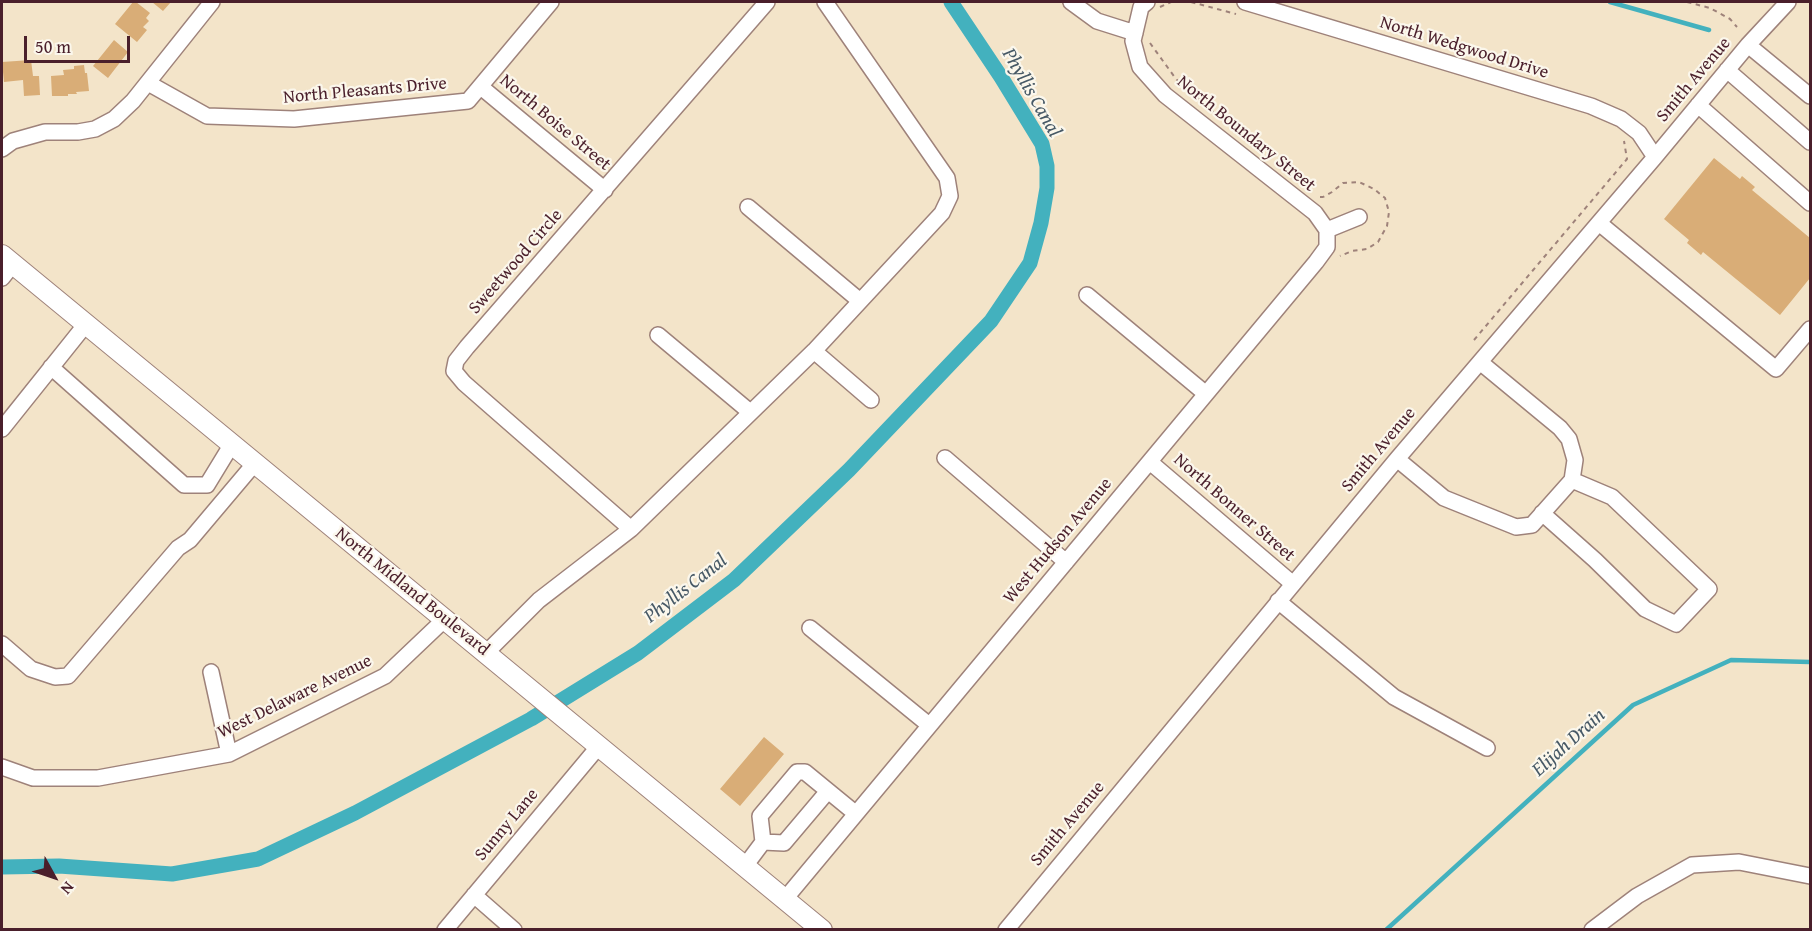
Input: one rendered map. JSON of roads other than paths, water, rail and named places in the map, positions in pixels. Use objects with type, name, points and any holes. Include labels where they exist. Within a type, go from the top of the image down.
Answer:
[{"type":"main road","name":"North Midland Boulevard","points":[[5,266],[86,324],[822,930]]},
{"type":"street","points":[[2,149],[13,141],[45,132],[78,132],[95,129],[114,118],[133,101],[212,2]]},
{"type":"street","points":[[481,87],[551,2]]},
{"type":"street","name":"Sweetwood Circle","points":[[631,529],[464,383],[454,371],[456,361],[767,2]]},
{"type":"street","points":[[486,653],[539,600],[631,529],[814,351],[942,213],[950,196],[947,178],[825,2]]},
{"type":"street","points":[[1071,2],[1097,21],[1141,37],[1141,7],[1152,5]]},
{"type":"street","name":"Smith Avenue","points":[[1006,930],[1397,459],[1748,45],[1788,2]]},
{"type":"street","name":"North Wedgwood Drive","points":[[1241,8],[1591,106],[1621,119],[1639,133],[1655,157]]},
{"type":"street","name":"North Boundary Street","points":[[1141,37],[1133,41],[1140,67],[1165,95],[1315,213],[1327,230]]},
{"type":"street","points":[[1748,45],[1810,96]]},
{"type":"street","points":[[1727,70],[1810,142]]},
{"type":"street","name":"North Pleasants Drive","points":[[148,83],[207,116],[294,119],[468,100],[481,87]]},
{"type":"street","name":"North Boise Street","points":[[481,87],[605,190]]},
{"type":"street","points":[[1698,105],[1810,203]]},
{"type":"street","points":[[748,207],[860,301]]},
{"type":"street","points":[[1327,230],[1359,218]]},
{"type":"street","points":[[1599,222],[1776,369],[1810,328]]},
{"type":"street","name":"West Hudson Avenue","points":[[785,899],[1327,247],[1327,230]]},
{"type":"street","points":[[1086,295],[1206,394]]},
{"type":"street","points":[[2,429],[86,324]]},
{"type":"street","points":[[658,335],[750,412]]},
{"type":"street","points":[[814,351],[871,400]]},
{"type":"street","points":[[1397,459],[1444,498],[1516,527],[1532,525],[1572,480],[1575,460],[1569,439],[1560,428],[1480,362]]},
{"type":"street","points":[[51,367],[184,485],[207,485],[232,444]]},
{"type":"street","points":[[945,458],[1066,562]]},
{"type":"street","name":"North Bonner Street","points":[[1150,462],[1293,585]]},
{"type":"street","points":[[2,644],[31,669],[55,677],[68,676],[178,548],[190,540],[255,464]]},
{"type":"street","points":[[1542,513],[1645,609],[1676,624],[1709,589],[1612,497],[1572,480]]},
{"type":"street","points":[[1278,602],[1394,696],[1486,748]]},
{"type":"street","name":"West Delaware Avenue","points":[[2,767],[33,778],[98,778],[229,754],[385,676],[445,619]]},
{"type":"street","points":[[810,628],[928,725]]},
{"type":"street","points":[[212,672],[229,754]]},
{"type":"street","name":"Sunny Lane","points":[[445,930],[599,746]]},
{"type":"street","points":[[745,866],[763,842],[760,816],[797,772],[805,772],[855,813]]},
{"type":"street","points":[[763,842],[784,843],[828,791]]},
{"type":"street","points":[[1592,930],[1637,896],[1692,866],[1739,862],[1810,876]]},
{"type":"street","points":[[474,895],[514,930]]},
{"type":"waterway","name":"Phyllis Canal","points":[[2,867],[59,866],[172,874],[258,859],[355,813],[531,719],[638,653],[734,580],[849,470],[991,321],[1030,263],[1041,223],[1047,188],[1047,166],[1042,144],[951,2]]},
{"type":"waterway","points":[[1610,2],[1709,30]]},
{"type":"waterway","name":"Elijah Drain","points":[[1386,930],[1633,705],[1731,660],[1810,662]]}]
